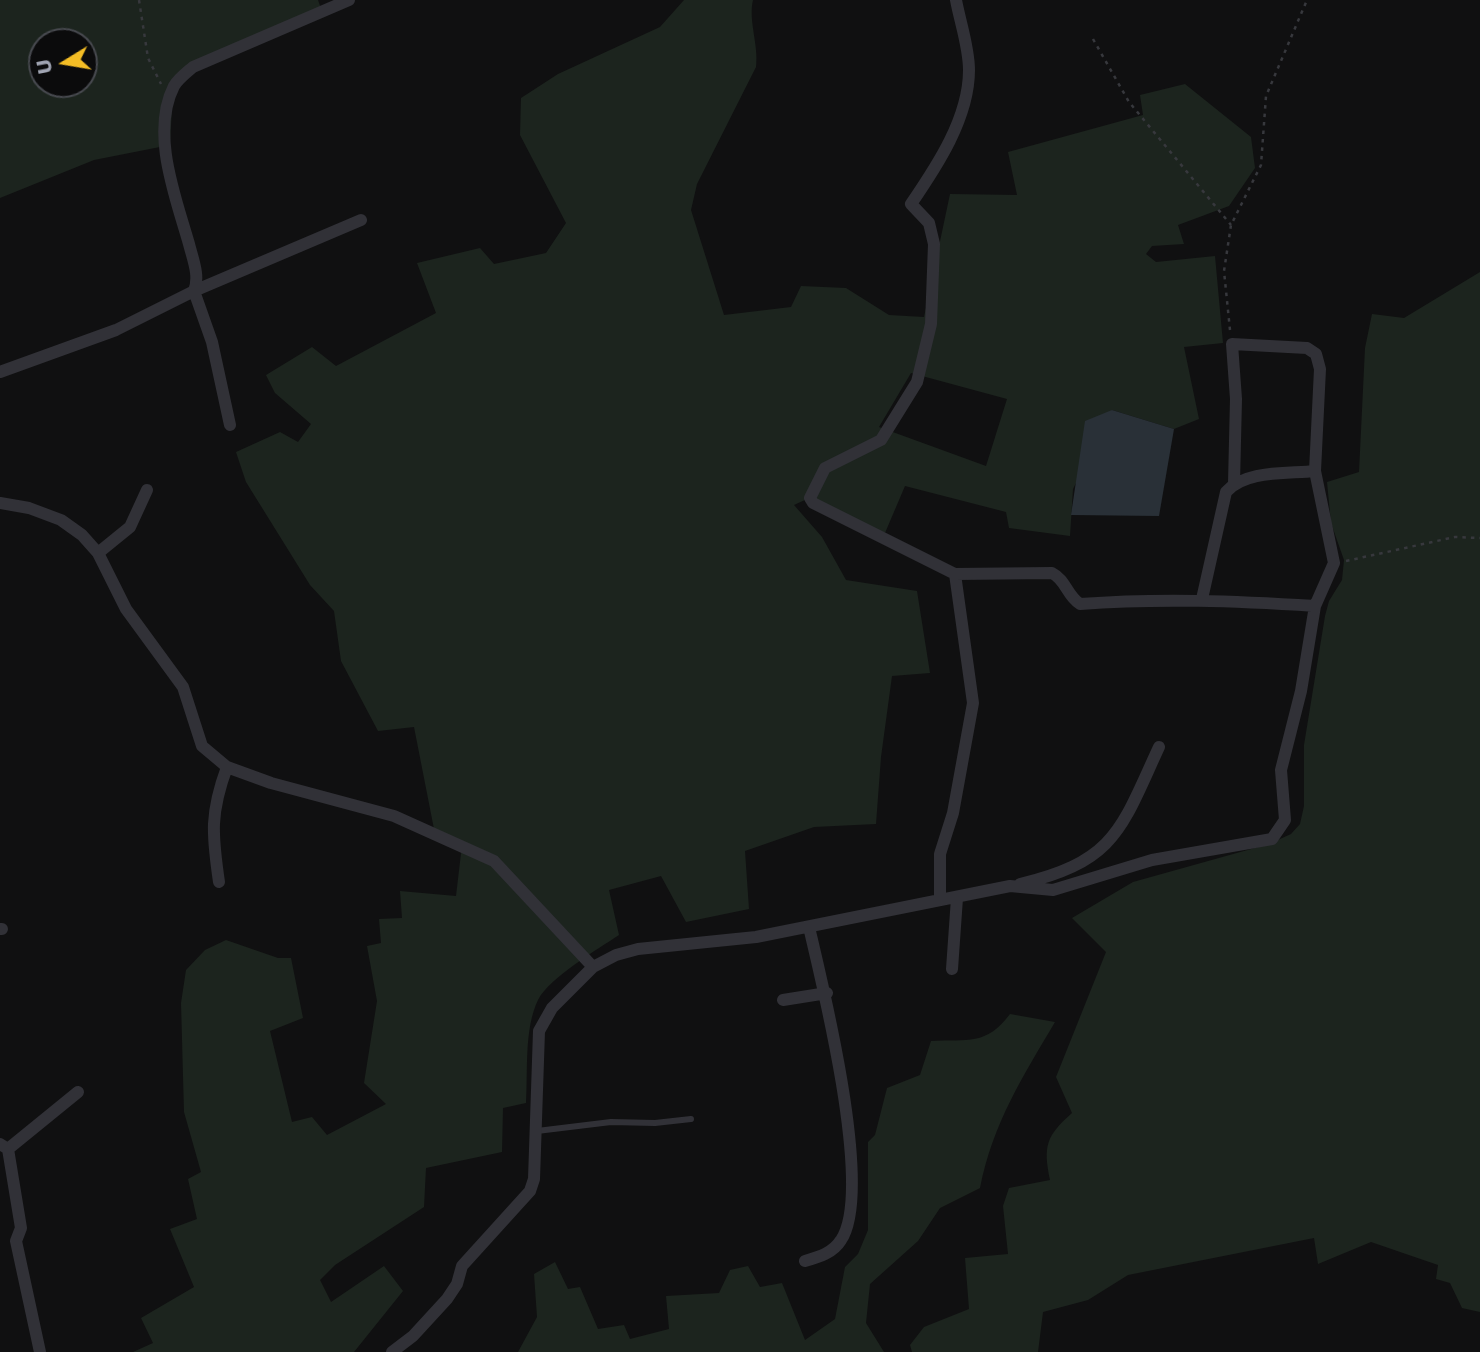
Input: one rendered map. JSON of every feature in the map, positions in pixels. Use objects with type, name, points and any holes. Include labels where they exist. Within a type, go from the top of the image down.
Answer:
[{"type":"street","points":[[230,425],[212,342],[194,291],[197,275],[173,188],[166,145],[168,99],[175,83],[193,67],[349,0]]},
{"type":"street","points":[[956,0],[969,68],[967,93],[934,170],[911,204],[929,223],[933,244],[931,324],[917,382],[881,440],[825,468],[810,498],[813,503],[955,574],[1052,573],[1060,577],[1072,599],[1080,604],[1151,598],[1315,606]]},
{"type":"street","points":[[0,372],[116,330],[194,291],[360,220]]},
{"type":"street","points":[[1010,886],[1053,890],[1152,860],[1272,839],[1279,833],[1285,820],[1286,805],[1281,770],[1301,691],[1315,606],[1334,563],[1315,471],[1320,369],[1316,354],[1307,348],[1232,344],[1236,399],[1234,483]]},
{"type":"street","points":[[1202,599],[1226,492],[1234,483],[1266,475],[1315,471]]},
{"type":"street","points":[[98,553],[130,527],[147,490]]},
{"type":"street","points":[[0,503],[30,508],[61,520],[82,535],[98,553],[126,609],[183,687],[202,746],[227,767],[271,783],[394,816],[494,861],[593,967]]},
{"type":"street","points":[[940,900],[940,854],[953,813],[973,702],[955,574]]},
{"type":"street","points":[[391,1352],[413,1336],[447,1299],[457,1284],[462,1266],[487,1234],[524,1201],[534,1179],[539,1031],[552,1008],[593,967],[638,949],[756,937],[957,898],[1061,874],[1102,849],[1121,828],[1159,747]]},
{"type":"street","points":[[219,882],[212,835],[215,802],[227,767]]},
{"type":"street","points":[[952,970],[957,898]]},
{"type":"street","points":[[805,1261],[835,1248],[848,1223],[851,1203],[850,1161],[842,1086],[827,993],[809,927]]},
{"type":"street","points":[[783,1000],[827,993]]},
{"type":"street","points":[[40,1352],[17,1248],[16,1241],[21,1228],[4,1147],[78,1092]]},
{"type":"lane","points":[[534,1131],[611,1122],[655,1123],[691,1119]]},
{"type":"path","points":[[139,0],[148,58],[168,99]]},
{"type":"path","points":[[1232,344],[1224,271],[1231,225],[1261,166],[1266,96],[1307,0]]},
{"type":"path","points":[[1093,38],[1129,102],[1231,225]]},
{"type":"path","points":[[1334,563],[1455,537],[1480,538]]},
{"type":"shaded area","points":[[0,0],[318,0],[324,17],[203,59],[173,89],[170,145],[94,160],[0,198]]},
{"type":"shaded area","points":[[684,0],[753,0],[756,67],[697,184],[691,210],[724,315],[791,307],[801,286],[846,288],[889,315],[924,317],[950,194],[1017,195],[1008,152],[1143,115],[1140,95],[1185,84],[1251,137],[1255,168],[1229,206],[1178,225],[1184,244],[1152,246],[1146,254],[1156,262],[1215,256],[1223,343],[1184,347],[1199,419],[1174,429],[1112,410],[1073,489],[1070,536],[1009,528],[1006,512],[905,486],[885,533],[807,499],[794,505],[822,537],[846,580],[917,591],[930,673],[892,676],[881,757],[876,824],[814,827],[745,851],[749,909],[686,922],[661,876],[609,890],[619,935],[563,973],[538,1000],[530,1024],[526,1103],[503,1108],[502,1152],[426,1168],[424,1207],[335,1265],[320,1280],[331,1302],[384,1266],[403,1291],[354,1352],[133,1352],[153,1343],[141,1318],[194,1287],[170,1229],[197,1219],[188,1179],[201,1172],[184,1112],[181,1003],[186,970],[205,950],[226,940],[278,958],[291,958],[303,1018],[270,1031],[292,1122],[312,1117],[327,1135],[386,1104],[364,1083],[377,1001],[367,946],[381,943],[379,919],[402,918],[400,891],[456,896],[462,845],[434,829],[414,727],[378,731],[341,661],[334,611],[310,585],[246,482],[236,452],[280,432],[298,442],[311,424],[275,393],[266,375],[312,347],[336,366],[436,313],[417,263],[480,248],[494,264],[546,253],[566,223],[520,135],[521,98],[558,74],[660,27]],"holes":[[[911,373],[1007,399],[986,466],[879,427]]]},
{"type":"shaded area","points":[[1480,272],[1480,1312],[1462,1308],[1450,1283],[1436,1279],[1438,1265],[1371,1242],[1318,1264],[1314,1238],[1128,1275],[1088,1300],[1043,1312],[1038,1352],[912,1352],[910,1345],[924,1327],[969,1309],[965,1258],[1008,1254],[1003,1206],[1009,1188],[1050,1180],[1047,1158],[1049,1142],[1057,1128],[1072,1113],[1056,1077],[1106,952],[1072,918],[1133,882],[1269,844],[1291,834],[1300,824],[1304,806],[1304,745],[1325,616],[1329,601],[1342,580],[1344,560],[1331,523],[1327,482],[1359,472],[1365,348],[1372,314],[1404,318]]},
{"type":"shaded area","points":[[1112,410],[1174,429],[1159,516],[1071,515],[1085,421]]},
{"type":"shaded area","points":[[1010,1014],[1055,1022],[1020,1082],[1001,1122],[980,1188],[940,1208],[918,1241],[870,1284],[866,1323],[884,1352],[518,1352],[537,1317],[534,1274],[555,1262],[568,1289],[580,1287],[598,1329],[624,1325],[630,1339],[669,1329],[666,1296],[719,1293],[730,1270],[748,1266],[760,1287],[782,1283],[805,1340],[835,1319],[845,1267],[858,1254],[868,1230],[868,1142],[875,1135],[887,1088],[920,1075],[931,1041],[966,1040],[984,1036]]}]
